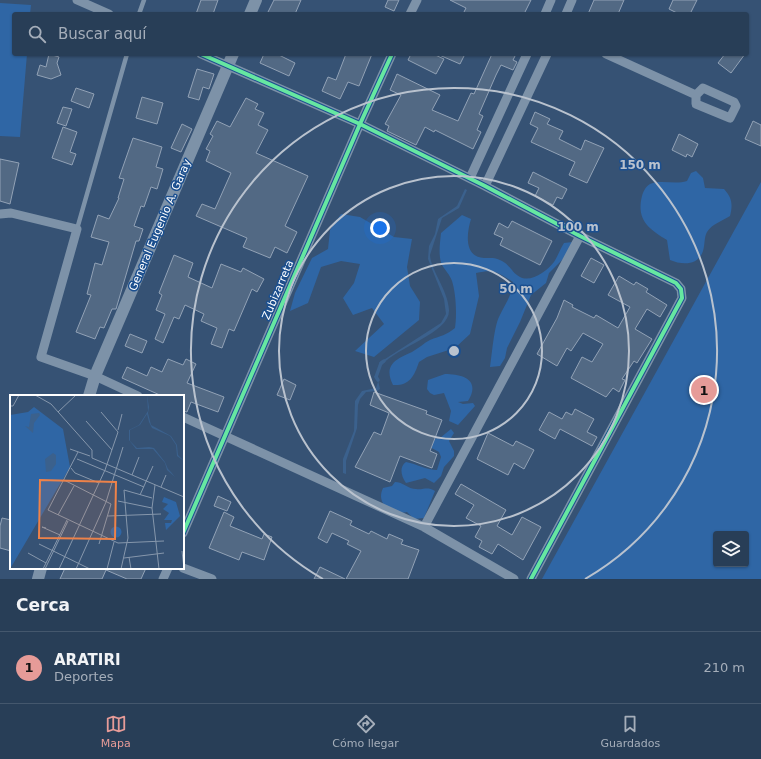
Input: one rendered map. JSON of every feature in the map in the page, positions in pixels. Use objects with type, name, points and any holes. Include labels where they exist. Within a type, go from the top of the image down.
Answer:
[{"type":"street","points":[[76,0],[104,12]]},
{"type":"street","points":[[251,12],[256,0]]},
{"type":"street","points":[[411,12],[417,0]]},
{"type":"street","points":[[546,12],[551,0]]},
{"type":"street","points":[[567,12],[572,0]]},
{"type":"street","points":[[206,56],[360,124],[470,178],[580,236],[676,283],[681,289],[682,298],[531,579]]},
{"type":"street","name":"General Eugenio A. Garay","points":[[89,395],[95,376],[232,56]]},
{"type":"street","name":"Zubizarreta","points":[[184,531],[360,124],[391,56]]},
{"type":"street","points":[[470,178],[526,56]]},
{"type":"street","points":[[485,186],[546,56]]},
{"type":"street","points":[[610,56],[696,95]]},
{"type":"street","points":[[0,214],[11,213],[77,229],[41,357],[95,376],[136,395]]},
{"type":"street","points":[[424,527],[580,236]]},
{"type":"street","points":[[184,417],[424,527],[514,579]]},
{"type":"street","points":[[184,568],[212,579]]},
{"type":"street","points":[[38,579],[41,569]]},
{"type":"street","points":[[163,579],[168,569]]},
{"type":"lane","points":[[140,12],[144,0]]},
{"type":"lane","points":[[77,229],[125,56]]},
{"type":"shaded area","points":[[0,3],[31,5],[30,12],[12,12],[12,56],[27,56],[20,137],[0,136]]},
{"type":"shaded area","points":[[696,171],[703,178],[705,188],[724,189],[730,198],[732,205],[731,212],[730,216],[709,229],[705,236],[701,256],[694,262],[680,263],[670,260],[667,240],[650,228],[643,218],[641,211],[642,196],[647,186],[650,184],[659,182],[687,181],[691,173]]},
{"type":"shaded area","points":[[761,182],[761,579],[542,579]]},
{"type":"shaded area","points":[[465,189],[467,190],[459,208],[442,218],[430,255],[433,268],[446,295],[449,310],[447,318],[441,326],[432,333],[389,358],[382,365],[379,363],[441,323],[446,314],[444,299],[428,259],[429,246],[435,234],[438,219],[457,206]]},
{"type":"shaded area","points":[[341,214],[360,217],[394,237],[412,239],[407,267],[410,286],[420,302],[419,320],[374,357],[355,351],[384,324],[372,308],[353,315],[343,298],[354,283],[360,264],[341,261],[321,267],[308,303],[290,311],[295,293],[312,258],[328,249],[330,230]]},
{"type":"shaded area","points":[[462,215],[471,219],[468,230],[468,243],[473,253],[477,257],[495,258],[500,260],[517,275],[524,278],[534,277],[543,272],[554,262],[564,243],[573,242],[563,259],[549,273],[546,283],[531,295],[507,348],[505,358],[500,366],[490,367],[493,341],[497,321],[510,296],[513,282],[492,271],[476,273],[479,296],[470,334],[455,348],[427,357],[419,362],[413,376],[407,382],[399,385],[393,385],[390,378],[390,368],[396,360],[412,352],[428,341],[446,334],[455,328],[456,311],[453,286],[449,275],[442,265],[440,245],[441,233]]},
{"type":"shaded area","points":[[445,374],[464,377],[471,383],[471,394],[468,401],[458,402],[463,404],[473,403],[475,406],[458,425],[449,421],[451,411],[444,393],[434,395],[427,389],[428,380]]},
{"type":"shaded area","points":[[374,376],[377,376],[380,389],[377,391],[366,392],[360,399],[358,405],[357,428],[346,461],[346,474],[343,473],[343,459],[354,431],[355,401],[362,391],[376,388],[378,382]]},
{"type":"shaded area","points":[[451,429],[454,433],[449,441],[454,451],[454,456],[444,467],[441,476],[434,483],[425,478],[406,483],[403,477],[402,466],[406,462],[437,470],[441,457],[439,452],[430,447],[431,439],[440,438]]},
{"type":"shaded area","points":[[395,482],[401,483],[413,489],[428,488],[435,491],[424,518],[414,519],[407,512],[396,512],[387,508],[383,504],[381,494],[383,488],[392,486]]},
{"type":"building","points":[[201,0],[218,0],[214,12],[197,12]]},
{"type":"building","points":[[274,0],[301,0],[296,12],[268,12]]},
{"type":"building","points":[[388,0],[399,0],[394,11],[385,7]]},
{"type":"building","points":[[450,0],[531,0],[525,12],[464,12],[466,8]]},
{"type":"building","points":[[594,0],[624,0],[619,12],[589,12]]},
{"type":"building","points":[[673,0],[697,0],[691,12],[675,12],[669,9]]},
{"type":"building","points":[[49,56],[59,57],[57,63],[61,75],[51,79],[37,75],[40,65],[46,67]]},
{"type":"building","points":[[263,56],[281,56],[295,63],[289,76],[260,63]]},
{"type":"building","points":[[345,56],[371,56],[359,86],[348,82],[340,99],[322,91],[328,77],[336,80]]},
{"type":"building","points":[[410,56],[437,56],[444,59],[436,74],[408,60]]},
{"type":"building","points":[[442,56],[464,56],[460,64]]},
{"type":"building","points":[[491,56],[515,56],[513,60],[517,62],[513,70],[501,65],[496,75],[479,114],[483,116],[477,130],[481,132],[473,149],[435,130],[434,132],[425,127],[416,145],[387,131],[389,126],[385,124],[401,95],[390,90],[397,74],[440,95],[432,110],[458,121],[471,93],[474,94]]},
{"type":"building","points":[[723,56],[744,56],[731,73],[718,63]]},
{"type":"building","points":[[197,69],[214,74],[209,89],[203,87],[199,100],[188,97]]},
{"type":"building","points":[[76,88],[94,94],[89,108],[71,101]]},
{"type":"building","points":[[142,97],[163,103],[157,124],[136,118]]},
{"type":"building","points":[[246,98],[258,104],[255,109],[264,113],[258,125],[268,130],[256,153],[308,176],[285,226],[297,232],[287,253],[275,247],[270,258],[243,247],[247,238],[196,216],[202,204],[215,209],[231,173],[206,161],[210,151],[206,149],[213,136],[210,134],[217,121],[230,127]]},
{"type":"building","points":[[63,107],[72,109],[66,126],[57,123]]},
{"type":"building","points":[[535,112],[550,119],[547,124],[563,131],[559,139],[581,150],[585,140],[604,148],[587,183],[569,175],[575,162],[531,142],[538,128],[530,124]]},
{"type":"building","points":[[753,121],[761,125],[761,146],[745,139]]},
{"type":"building","points":[[182,124],[192,129],[181,152],[171,148]]},
{"type":"building","points":[[63,127],[77,132],[70,152],[76,154],[72,165],[52,158]]},
{"type":"building","points":[[679,134],[698,144],[692,157],[687,154],[686,157],[672,150]]},
{"type":"building","points":[[133,138],[162,147],[156,167],[163,169],[157,189],[151,187],[144,207],[141,206],[134,226],[143,229],[139,241],[136,241],[116,309],[112,309],[104,328],[100,327],[95,339],[76,332],[91,295],[87,294],[95,263],[102,265],[109,242],[91,237],[98,215],[109,219],[119,198],[124,179],[119,178]]},
{"type":"building","points":[[0,159],[19,163],[10,204],[0,201]]},
{"type":"building","points":[[533,172],[567,189],[562,199],[557,197],[553,205],[535,196],[539,188],[528,183]]},
{"type":"building","points":[[512,221],[552,241],[540,265],[500,245],[503,238],[494,234],[499,223],[508,228]]},
{"type":"building","points":[[174,255],[193,263],[188,277],[212,288],[221,264],[241,272],[243,268],[264,279],[257,292],[252,289],[234,331],[229,329],[222,348],[211,344],[217,328],[201,321],[204,314],[185,305],[179,319],[174,317],[163,343],[155,339],[165,314],[156,310],[162,295],[159,293]]},
{"type":"building","points":[[591,258],[604,265],[594,283],[581,276]]},
{"type":"building","points":[[619,276],[634,285],[636,282],[648,289],[646,292],[667,305],[660,317],[647,309],[635,329],[652,339],[637,363],[634,361],[622,379],[625,380],[619,392],[613,388],[606,397],[571,378],[582,357],[592,362],[603,344],[583,333],[571,351],[567,348],[557,366],[537,354],[557,318],[564,300],[573,305],[572,307],[594,318],[596,315],[618,328],[630,307],[608,295]]},
{"type":"building","points":[[130,334],[147,341],[142,353],[125,346]]},
{"type":"building","points":[[168,359],[183,365],[186,359],[196,364],[187,383],[224,397],[218,412],[191,402],[187,412],[184,411],[184,395],[160,395],[122,378],[127,367],[147,376],[151,367],[162,372]]},
{"type":"building","points":[[284,379],[296,385],[290,400],[277,395]]},
{"type":"building","points":[[374,392],[427,411],[426,414],[442,420],[430,451],[437,454],[432,468],[400,456],[390,482],[355,467],[374,432],[381,435],[389,413],[370,405]]},
{"type":"building","points":[[575,409],[594,419],[587,432],[597,437],[592,446],[560,429],[555,439],[539,430],[549,412],[562,419],[566,412],[572,415]]},
{"type":"building","points":[[488,433],[513,446],[516,441],[534,450],[524,469],[514,463],[508,475],[477,459]]},
{"type":"building","points":[[461,484],[506,510],[497,526],[512,535],[522,517],[541,527],[523,560],[498,544],[492,554],[479,547],[482,541],[475,537],[481,526],[466,518],[474,505],[455,494]]},
{"type":"building","points":[[218,496],[231,502],[227,511],[214,506]]},
{"type":"building","points":[[330,511],[352,521],[350,525],[369,534],[371,531],[387,539],[389,534],[403,540],[401,544],[419,550],[408,579],[346,579],[361,551],[347,544],[349,541],[332,533],[327,543],[318,538]]},
{"type":"building","points":[[224,512],[234,517],[230,526],[262,539],[264,534],[272,537],[264,560],[242,552],[239,560],[209,548]]},
{"type":"building","points":[[2,518],[10,520],[10,551],[0,548],[0,526]]},
{"type":"building","points":[[320,567],[345,579],[314,579]]},
{"type":"building","points":[[65,569],[146,569],[141,579],[127,579],[106,570],[102,579],[60,579]]},
{"type":"waterway","points":[[378,380],[376,377],[381,363],[384,361]]},
{"type":"cycle path","points":[[206,56],[360,124],[676,283],[681,289],[682,298],[531,579]]},
{"type":"cycle path","points":[[184,531],[360,124],[391,56]]},
{"type":"place","name":"ARATIRI","points":[[704,390]]}]
